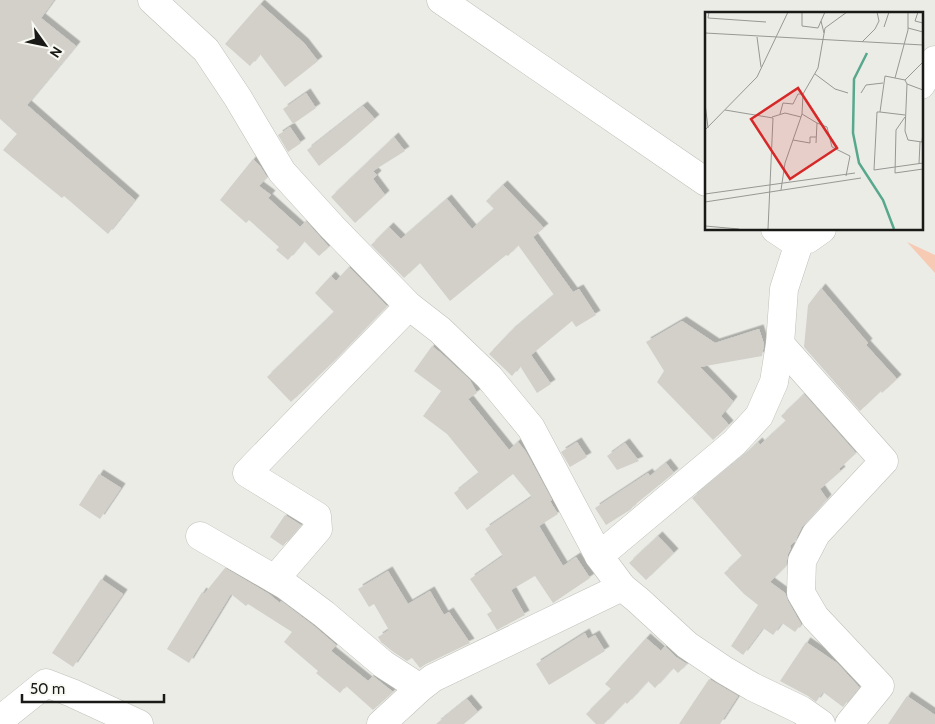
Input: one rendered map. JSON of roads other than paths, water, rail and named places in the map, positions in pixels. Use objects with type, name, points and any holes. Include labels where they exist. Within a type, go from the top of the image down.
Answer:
[{"type":"street","points":[[152,0],[206,50],[238,98],[282,172],[333,228],[409,306],[440,330],[489,377],[531,428],[599,556],[622,587],[687,645],[753,688],[800,710],[821,724]]},
{"type":"street","points":[[441,0],[705,181]]},
{"type":"street","points":[[922,83],[935,60]]},
{"type":"street","points":[[776,230],[793,241],[811,234]]},
{"type":"street","points":[[599,556],[734,443],[759,416],[774,382],[780,344],[784,289],[811,234]]},
{"type":"street","points":[[275,579],[318,529],[317,516],[247,473],[409,306]]},
{"type":"street","points":[[780,344],[884,461],[816,534],[802,561],[801,593],[810,609],[880,686],[848,724]]},
{"type":"street","points":[[200,536],[286,585],[324,614],[383,664],[420,688]]},
{"type":"street","points":[[381,724],[433,678],[622,587]]},
{"type":"street","points":[[0,720],[46,683],[139,724]]}]
